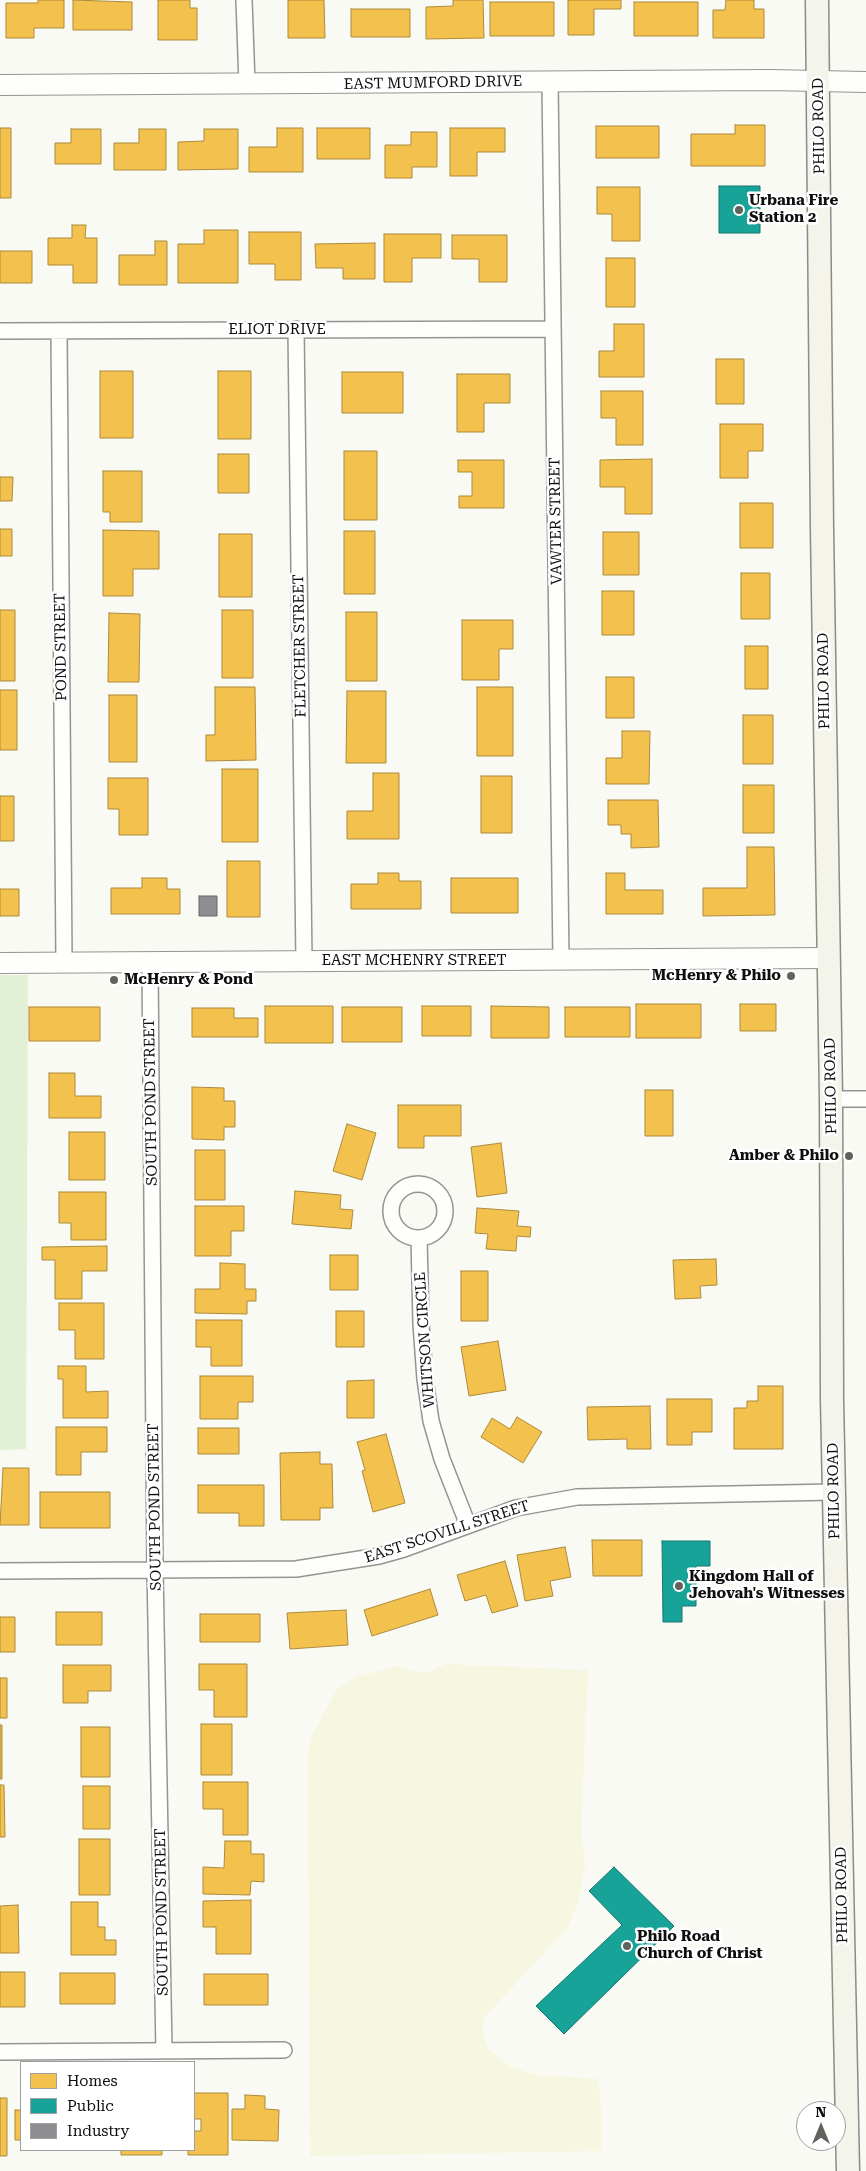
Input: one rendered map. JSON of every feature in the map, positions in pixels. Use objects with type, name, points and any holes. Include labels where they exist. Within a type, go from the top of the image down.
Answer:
[{"type":"main road","name":"PHILO ROAD","points":[[817,0],[834,1492],[848,2171]]},
{"type":"street","points":[[244,0],[246,84]]},
{"type":"street","name":"VAWTER STREET","points":[[550,82],[561,961]]},
{"type":"street","name":"EAST MUMFORD DRIVE","points":[[0,86],[866,82]]},
{"type":"street","name":"FLETCHER STREET","points":[[296,329],[304,962]]},
{"type":"street","name":"ELIOT DRIVE","points":[[0,331],[553,329]]},
{"type":"street","name":"POND STREET","points":[[59,331],[64,962]]},
{"type":"street","name":"EAST MCHENRY STREET","points":[[0,963],[828,958]]},
{"type":"street","name":"SOUTH POND STREET","points":[[150,963],[155,1570],[164,2051]]},
{"type":"street","points":[[831,1099],[866,1098]]},
{"type":"street","name":"WHITSON CIRCLE","points":[[419,1238],[420,1324],[424,1379],[431,1421],[442,1459],[468,1525]]},
{"type":"street","name":"EAST SCOVILL STREET","points":[[0,1571],[296,1569],[321,1567],[404,1549],[516,1508],[576,1497],[834,1492]]},
{"type":"street","points":[[0,2052],[284,2050]]},
{"type":"green space","points":[[0,975],[28,975],[26,1449],[0,1450]]},
{"type":"green space","points":[[446,1664],[588,1670],[581,1828],[585,1867],[578,1902],[568,1927],[483,2019],[482,2030],[489,2050],[509,2066],[537,2075],[598,2079],[602,2112],[602,2151],[310,2156],[308,1761],[310,1739],[337,1689],[356,1677],[399,1666],[416,1672],[428,1672]]},
{"type":"building: Homes","points":[[38,0],[64,0],[64,28],[34,28],[34,38],[6,38],[6,3],[38,3]]},
{"type":"building: Homes","points":[[73,0],[132,2],[132,30],[73,30]]},
{"type":"building: Homes","points":[[158,0],[190,0],[190,8],[197,8],[197,40],[158,40]]},
{"type":"building: Homes","points":[[288,0],[324,0],[325,38],[288,38]]},
{"type":"building: Homes","points":[[453,0],[483,0],[484,38],[426,39],[426,7],[453,6]]},
{"type":"building: Homes","points":[[568,0],[621,0],[621,9],[594,9],[594,35],[568,35]]},
{"type":"building: Homes","points":[[726,0],[754,0],[754,9],[764,9],[764,38],[713,38],[713,10],[725,10]]},
{"type":"building: Homes","points":[[490,2],[554,2],[554,36],[490,36]]},
{"type":"building: Homes","points":[[634,2],[698,2],[698,36],[634,36]]},
{"type":"building: Homes","points":[[351,9],[410,9],[410,37],[351,37]]},
{"type":"building: Homes","points":[[735,125],[765,125],[765,166],[691,166],[691,134],[735,134]]},
{"type":"building: Homes","points":[[596,126],[659,126],[659,158],[596,158]]},
{"type":"building: Homes","points":[[0,128],[11,128],[11,198],[0,198]]},
{"type":"building: Homes","points":[[277,128],[303,128],[303,172],[249,172],[249,147],[277,147]]},
{"type":"building: Homes","points":[[317,128],[370,128],[370,159],[317,159]]},
{"type":"building: Homes","points":[[450,128],[505,128],[505,152],[477,152],[477,176],[450,176]]},
{"type":"building: Homes","points":[[71,129],[101,129],[101,164],[55,164],[55,143],[71,143]]},
{"type":"building: Homes","points":[[139,129],[166,129],[166,170],[114,170],[114,143],[139,143]]},
{"type":"building: Homes","points":[[204,129],[238,129],[238,169],[178,170],[178,142],[204,141]]},
{"type":"building: Homes","points":[[411,132],[437,132],[437,167],[412,167],[412,178],[385,178],[385,145],[411,145]]},
{"type":"building: Homes","points":[[597,187],[640,187],[640,241],[612,241],[612,214],[597,214]]},
{"type":"building: Homes","points":[[72,225],[86,225],[85,238],[97,238],[97,283],[73,283],[73,265],[48,265],[48,238],[72,238]]},
{"type":"building: Homes","points":[[204,230],[238,230],[238,283],[178,283],[178,244],[204,244]]},
{"type":"building: Homes","points":[[249,232],[301,232],[301,280],[275,280],[275,264],[249,264]]},
{"type":"building: Homes","points":[[384,234],[441,234],[441,258],[412,258],[412,282],[384,282]]},
{"type":"building: Homes","points":[[452,235],[507,235],[507,282],[479,282],[479,259],[452,259]]},
{"type":"building: Homes","points":[[155,241],[167,241],[167,285],[119,285],[119,255],[155,255]]},
{"type":"building: Homes","points":[[375,243],[375,279],[343,279],[343,268],[316,268],[315,244]]},
{"type":"building: Homes","points":[[0,251],[32,251],[32,283],[0,283]]},
{"type":"building: Homes","points":[[606,258],[635,258],[635,307],[606,307]]},
{"type":"building: Homes","points":[[614,324],[644,324],[644,377],[599,377],[599,351],[614,351]]},
{"type":"building: Homes","points":[[716,359],[744,359],[744,404],[716,404]]},
{"type":"building: Homes","points":[[100,371],[133,371],[133,438],[100,438]]},
{"type":"building: Homes","points":[[218,371],[251,371],[251,439],[218,439]]},
{"type":"building: Homes","points":[[342,372],[403,372],[403,413],[342,413]]},
{"type":"building: Homes","points":[[457,374],[510,374],[510,403],[484,403],[484,432],[457,432]]},
{"type":"building: Homes","points":[[601,391],[643,391],[643,445],[616,445],[616,418],[601,418]]},
{"type":"building: Homes","points":[[720,424],[763,424],[763,451],[748,451],[748,478],[720,478]]},
{"type":"building: Homes","points":[[344,451],[377,451],[377,520],[344,520]]},
{"type":"building: Homes","points":[[218,454],[249,454],[249,493],[218,493]]},
{"type":"building: Homes","points":[[652,459],[652,514],[625,514],[625,487],[600,487],[600,460]]},
{"type":"building: Homes","points":[[458,460],[504,460],[504,508],[459,508],[459,496],[472,496],[472,472],[458,472]]},
{"type":"building: Homes","points":[[103,471],[142,471],[142,522],[110,522],[110,512],[103,512]]},
{"type":"building: Homes","points":[[0,477],[13,477],[12,501],[0,501]]},
{"type":"building: Homes","points":[[740,503],[773,503],[773,548],[740,548]]},
{"type":"building: Homes","points":[[0,529],[12,529],[12,556],[0,556]]},
{"type":"building: Homes","points":[[103,530],[159,531],[159,569],[133,569],[133,596],[103,596]]},
{"type":"building: Homes","points":[[344,531],[375,531],[375,594],[344,594]]},
{"type":"building: Homes","points":[[603,532],[639,532],[639,575],[603,575]]},
{"type":"building: Homes","points":[[219,534],[252,534],[252,597],[219,597]]},
{"type":"building: Homes","points":[[741,573],[770,573],[770,619],[741,619]]},
{"type":"building: Homes","points":[[602,591],[634,591],[634,635],[602,635]]},
{"type":"building: Homes","points":[[0,610],[15,610],[15,681],[0,681]]},
{"type":"building: Homes","points":[[222,610],[253,610],[253,678],[222,678]]},
{"type":"building: Homes","points":[[346,612],[377,612],[377,681],[346,681]]},
{"type":"building: Homes","points":[[109,613],[140,614],[139,682],[108,682]]},
{"type":"building: Homes","points":[[462,620],[513,620],[513,649],[499,649],[499,680],[462,680]]},
{"type":"building: Homes","points":[[745,646],[768,646],[768,689],[745,689]]},
{"type":"building: Homes","points":[[606,677],[634,677],[634,718],[606,718]]},
{"type":"building: Homes","points":[[215,687],[255,687],[256,760],[206,761],[206,735],[215,735]]},
{"type":"building: Homes","points":[[477,687],[513,687],[513,756],[477,756]]},
{"type":"building: Homes","points":[[0,690],[17,690],[17,750],[0,750]]},
{"type":"building: Homes","points":[[347,691],[386,691],[386,763],[346,763]]},
{"type":"building: Homes","points":[[109,695],[137,695],[137,762],[109,762]]},
{"type":"building: Homes","points":[[743,715],[773,715],[773,764],[743,764]]},
{"type":"building: Homes","points":[[622,731],[650,731],[649,784],[606,784],[606,758],[622,758]]},
{"type":"building: Homes","points":[[222,769],[258,769],[258,842],[222,842]]},
{"type":"building: Homes","points":[[373,773],[399,773],[399,839],[347,839],[347,811],[373,811]]},
{"type":"building: Homes","points":[[481,776],[512,776],[512,833],[481,833]]},
{"type":"building: Homes","points":[[108,778],[148,778],[148,835],[119,835],[119,809],[108,809]]},
{"type":"building: Homes","points":[[743,785],[774,785],[774,833],[743,833]]},
{"type":"building: Homes","points":[[0,796],[14,796],[14,841],[0,841]]},
{"type":"building: Homes","points":[[608,800],[658,800],[659,847],[631,848],[631,834],[621,834],[621,825],[608,825]]},
{"type":"building: Homes","points":[[747,847],[774,847],[775,915],[703,916],[703,888],[747,888]]},
{"type":"building: Homes","points":[[227,861],[260,861],[260,917],[227,917]]},
{"type":"building: Homes","points":[[378,873],[399,873],[399,881],[421,881],[421,909],[351,909],[351,884],[378,884]]},
{"type":"building: Homes","points":[[606,873],[625,873],[625,890],[663,890],[663,914],[606,914]]},
{"type":"building: Homes","points":[[142,878],[167,878],[167,889],[180,889],[180,914],[111,914],[111,888],[142,888]]},
{"type":"building: Homes","points":[[451,878],[518,878],[518,913],[451,913]]},
{"type":"building: Homes","points":[[0,889],[19,889],[19,916],[0,916]]},
{"type":"building: Homes","points":[[636,1004],[701,1004],[701,1038],[636,1038]]},
{"type":"building: Homes","points":[[740,1004],[776,1004],[776,1031],[740,1031]]},
{"type":"building: Homes","points":[[265,1006],[333,1006],[333,1043],[265,1043]]},
{"type":"building: Homes","points":[[422,1006],[471,1006],[471,1036],[422,1036]]},
{"type":"building: Homes","points":[[491,1006],[549,1007],[549,1038],[491,1038]]},
{"type":"building: Homes","points":[[29,1007],[100,1007],[100,1041],[29,1041]]},
{"type":"building: Homes","points":[[342,1007],[402,1007],[402,1042],[342,1042]]},
{"type":"building: Homes","points":[[565,1007],[630,1007],[630,1037],[565,1037]]},
{"type":"building: Homes","points":[[192,1008],[234,1008],[234,1018],[258,1018],[258,1037],[192,1037]]},
{"type":"building: Homes","points":[[49,1073],[75,1073],[75,1096],[101,1096],[101,1118],[49,1118]]},
{"type":"building: Homes","points":[[192,1087],[224,1088],[224,1101],[235,1101],[235,1127],[224,1127],[224,1140],[192,1139]]},
{"type":"building: Homes","points":[[645,1090],[673,1090],[673,1136],[645,1136]]},
{"type":"building: Homes","points":[[398,1105],[461,1105],[461,1136],[424,1136],[424,1148],[398,1148]]},
{"type":"building: Homes","points":[[347,1124],[376,1133],[362,1180],[333,1171]]},
{"type":"building: Homes","points":[[69,1132],[105,1132],[105,1180],[69,1180]]},
{"type":"building: Homes","points":[[501,1143],[507,1193],[477,1197],[471,1147]]},
{"type":"building: Homes","points":[[195,1150],[225,1150],[225,1200],[195,1200]]},
{"type":"building: Homes","points":[[295,1191],[341,1195],[340,1209],[353,1210],[351,1229],[292,1224]]},
{"type":"building: Homes","points":[[59,1192],[106,1192],[106,1240],[71,1240],[71,1223],[59,1223]]},
{"type":"building: Homes","points":[[195,1206],[244,1206],[244,1231],[231,1231],[231,1256],[195,1256]]},
{"type":"building: Homes","points":[[477,1208],[519,1211],[517,1226],[531,1227],[530,1237],[517,1236],[516,1251],[486,1249],[488,1234],[475,1233]]},
{"type":"building: Homes","points":[[107,1246],[107,1271],[82,1271],[82,1299],[55,1299],[55,1260],[42,1260],[42,1247]]},
{"type":"building: Homes","points":[[330,1255],[358,1255],[358,1290],[330,1290]]},
{"type":"building: Homes","points":[[716,1259],[717,1285],[700,1286],[701,1298],[675,1299],[673,1260]]},
{"type":"building: Homes","points":[[220,1263],[245,1264],[245,1289],[256,1289],[256,1301],[247,1301],[247,1314],[195,1313],[195,1289],[220,1289]]},
{"type":"building: Homes","points":[[461,1271],[488,1271],[488,1321],[461,1321]]},
{"type":"building: Homes","points":[[59,1303],[104,1303],[104,1359],[75,1359],[75,1330],[59,1330]]},
{"type":"building: Homes","points":[[336,1311],[364,1311],[364,1347],[336,1347]]},
{"type":"building: Homes","points":[[196,1320],[242,1320],[242,1366],[211,1366],[211,1347],[196,1347]]},
{"type":"building: Homes","points":[[498,1341],[506,1390],[469,1396],[461,1347]]},
{"type":"building: Homes","points":[[58,1366],[86,1366],[86,1392],[108,1391],[108,1418],[63,1418],[63,1379],[58,1379]]},
{"type":"building: Homes","points":[[200,1376],[253,1376],[253,1402],[238,1402],[238,1419],[200,1419]]},
{"type":"building: Homes","points":[[374,1380],[374,1418],[347,1418],[347,1381]]},
{"type":"building: Homes","points":[[758,1386],[783,1386],[783,1449],[734,1449],[734,1408],[747,1408],[747,1401],[758,1401]]},
{"type":"building: Homes","points":[[667,1399],[712,1399],[712,1432],[692,1432],[692,1445],[667,1445]]},
{"type":"building: Homes","points":[[650,1406],[651,1449],[627,1449],[627,1439],[588,1440],[587,1407]]},
{"type":"building: Homes","points":[[517,1417],[542,1432],[523,1463],[481,1437],[492,1418],[510,1429]]},
{"type":"building: Homes","points":[[56,1427],[107,1427],[107,1452],[81,1452],[81,1475],[56,1475]]},
{"type":"building: Homes","points":[[198,1428],[239,1428],[239,1454],[198,1454]]},
{"type":"building: Homes","points":[[386,1434],[405,1503],[373,1512],[362,1471],[365,1470],[357,1442]]},
{"type":"building: Homes","points":[[320,1452],[320,1464],[332,1464],[333,1508],[320,1508],[320,1520],[281,1520],[280,1453]]},
{"type":"building: Homes","points":[[3,1468],[29,1468],[29,1525],[0,1525]]},
{"type":"building: Homes","points":[[198,1485],[264,1485],[264,1526],[239,1526],[239,1513],[198,1513]]},
{"type":"building: Homes","points":[[40,1492],[110,1492],[110,1528],[40,1528]]},
{"type":"building: Homes","points":[[592,1540],[642,1540],[642,1576],[593,1576]]},
{"type":"building: Homes","points":[[565,1547],[571,1577],[550,1581],[553,1596],[525,1601],[517,1555]]},
{"type":"building: Homes","points":[[505,1561],[518,1606],[492,1613],[486,1595],[465,1601],[457,1575]]},
{"type":"building: Homes","points":[[430,1589],[438,1615],[372,1636],[364,1610]]},
{"type":"building: Homes","points":[[346,1610],[348,1645],[290,1649],[287,1613]]},
{"type":"building: Homes","points":[[56,1612],[102,1612],[102,1645],[56,1645]]},
{"type":"building: Homes","points":[[200,1614],[260,1614],[260,1642],[200,1642]]},
{"type":"building: Homes","points":[[0,1617],[15,1617],[15,1652],[0,1652]]},
{"type":"building: Homes","points":[[199,1664],[247,1664],[247,1717],[214,1717],[214,1690],[199,1690]]},
{"type":"building: Homes","points":[[63,1665],[111,1665],[111,1691],[88,1691],[88,1703],[63,1703]]},
{"type":"building: Homes","points":[[0,1678],[7,1678],[7,1718],[0,1718]]},
{"type":"building: Homes","points":[[201,1724],[232,1724],[232,1775],[201,1775]]},
{"type":"building: Homes","points":[[0,1725],[2,1725],[2,1779],[0,1779]]},
{"type":"building: Homes","points":[[81,1727],[110,1727],[110,1777],[81,1777]]},
{"type":"building: Homes","points":[[203,1782],[248,1782],[248,1835],[223,1835],[223,1809],[203,1809]]},
{"type":"building: Homes","points":[[0,1785],[4,1785],[5,1837],[0,1837]]},
{"type":"building: Homes","points":[[83,1786],[110,1786],[110,1829],[83,1829]]},
{"type":"building: Homes","points":[[79,1839],[110,1839],[110,1895],[79,1895]]},
{"type":"building: Homes","points":[[225,1841],[251,1841],[251,1854],[264,1854],[264,1882],[251,1881],[250,1895],[203,1894],[203,1867],[224,1868]]},
{"type":"building: Homes","points":[[251,1900],[251,1954],[216,1954],[216,1927],[203,1927],[203,1901]]},
{"type":"building: Homes","points":[[71,1902],[98,1902],[98,1927],[105,1927],[105,1940],[116,1940],[116,1955],[71,1955]]},
{"type":"building: Homes","points":[[18,1905],[19,1953],[0,1953],[0,1906]]},
{"type":"building: Homes","points":[[0,1972],[25,1972],[25,2007],[0,2007]]},
{"type":"building: Homes","points":[[60,1973],[115,1973],[115,2004],[60,2004]]},
{"type":"building: Homes","points":[[204,1974],[268,1974],[268,2005],[204,2005]]},
{"type":"building: Homes","points":[[195,2093],[228,2093],[228,2155],[188,2155],[188,2151],[195,2151],[195,2131],[201,2131],[201,2119],[195,2119]]},
{"type":"building: Homes","points":[[245,2095],[265,2096],[265,2109],[279,2110],[278,2141],[232,2140],[232,2109],[245,2109]]},
{"type":"building: Homes","points":[[0,2098],[7,2098],[7,2156],[0,2156]]},
{"type":"building: Homes","points":[[15,2110],[20,2110],[20,2140],[15,2140]]},
{"type":"building: Homes","points":[[121,2151],[162,2151],[162,2155],[121,2155]]},
{"type":"building: Public","name":"Urbana Fire Station 2","points":[[719,186],[760,186],[760,233],[719,233]]},
{"type":"building: Public","name":"Kingdom Hall of Jehovah's Witnesses","points":[[662,1541],[710,1541],[710,1566],[696,1566],[696,1606],[682,1606],[682,1622],[663,1622]]},
{"type":"building: Public","name":"Philo Road Church of Christ","points":[[614,1867],[674,1926],[564,2034],[536,2006],[622,1925],[589,1891]]},
{"type":"building: Industry","points":[[199,896],[217,896],[217,916],[199,916]]},
{"type":"place","name":"Urbana Fire Station 2","points":[[739,210]]},
{"type":"place","name":"McHenry & Philo","points":[[791,976]]},
{"type":"place","name":"McHenry & Pond","points":[[114,980]]},
{"type":"place","name":"Amber & Philo","points":[[849,1156]]},
{"type":"place","name":"Kingdom Hall of Jehovah's Witnesses","points":[[679,1586]]},
{"type":"place","name":"Philo Road Church of Christ","points":[[627,1946]]}]
